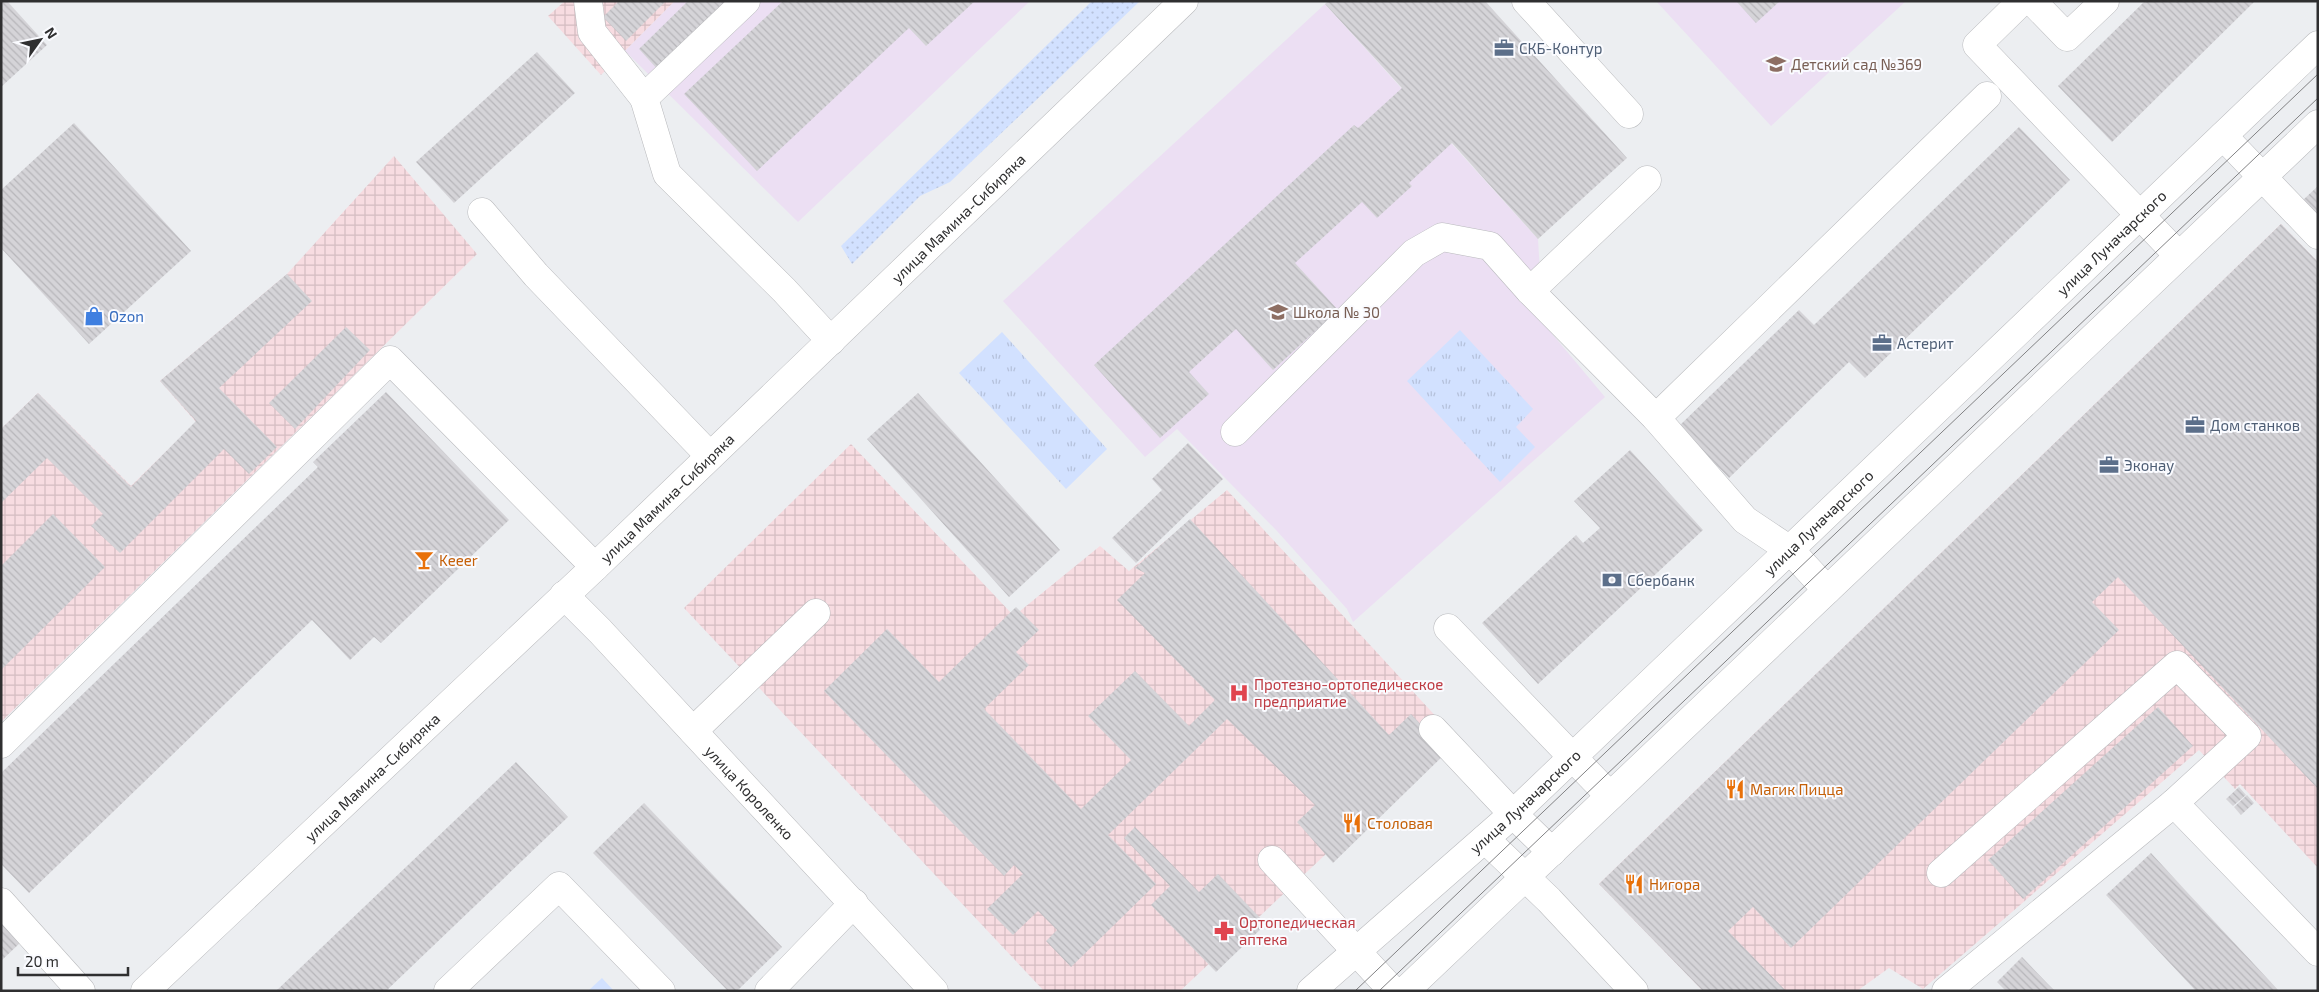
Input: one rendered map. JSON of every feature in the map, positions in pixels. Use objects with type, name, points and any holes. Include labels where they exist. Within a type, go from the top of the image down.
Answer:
[{"type":"street","points":[[588,1],[592,32],[644,98],[667,174],[784,290],[831,341]]},
{"type":"street","points":[[644,98],[746,1]]},
{"type":"street","name":"улица Мамина-Сибиряка","points":[[145,991],[595,567],[1184,1]]},
{"type":"street","points":[[1526,1],[1629,114]]},
{"type":"street","points":[[2022,1],[1977,45],[2179,256]]},
{"type":"street","points":[[2032,1],[2067,37],[2105,1]]},
{"type":"street","name":"улица Луначарского","points":[[1311,991],[1513,814],[2318,46]]},
{"type":"street","points":[[1656,418],[1988,96]]},
{"type":"street","points":[[1405,991],[2318,124]]},
{"type":"street","points":[[2223,136],[2318,235]]},
{"type":"street","points":[[1530,291],[1647,180]]},
{"type":"street","points":[[482,212],[536,275],[710,456]]},
{"type":"street","points":[[1235,432],[1414,253],[1442,236],[1490,246],[1530,291],[1656,418],[1744,520],[1790,550],[1827,590]]},
{"type":"street","points":[[1,744],[390,360],[595,567]]},
{"type":"street","name":"улица Короленко","points":[[564,595],[600,631],[934,991]]},
{"type":"street","points":[[693,731],[816,613]]},
{"type":"street","points":[[1448,628],[1610,796]]},
{"type":"street","points":[[1940,873],[2177,665],[2247,736],[2174,803],[1946,991]]},
{"type":"street","points":[[1433,728],[1513,814],[1552,852]]},
{"type":"street","points":[[2174,803],[2318,952]]},
{"type":"street","points":[[1486,839],[1526,877],[1634,991]]},
{"type":"street","points":[[1272,860],[1393,991]]},
{"type":"street","points":[[448,991],[559,886],[661,991]]},
{"type":"street","points":[[1,902],[81,991]]},
{"type":"street","points":[[769,991],[854,903]]},
{"type":"shaded area","points":[[565,1],[675,1],[601,75],[548,16]]},
{"type":"shaded area","points":[[675,1],[1030,1],[798,222],[625,51]]},
{"type":"shaded area","name":"Детский сад №369","points":[[1656,1],[1906,1],[1771,126]]},
{"type":"shaded area","name":"Школа № 30","points":[[1325,4],[1538,239],[1543,323],[1605,397],[1353,622],[1347,609],[1277,531],[1177,429],[1145,457],[1003,301]]},
{"type":"shaded area","points":[[394,156],[477,254],[1,722],[1,429],[38,393],[131,486],[196,422],[160,381],[287,274]]},
{"type":"shaded area","points":[[2281,224],[2318,262],[2318,868],[2240,784],[2235,789],[2199,750],[1923,989],[1889,968],[1857,991],[1703,991],[1599,884]]},
{"type":"shaded area","points":[[851,444],[1014,616],[1100,546],[1129,571],[1227,490],[1453,735],[1180,991],[1044,991],[684,608]]},
{"type":"green space","points":[[1092,1],[1140,1],[950,182],[920,196],[852,264],[841,246]]},
{"type":"green space","points":[[1460,330],[1533,409],[1516,427],[1535,447],[1500,482],[1407,381]]},
{"type":"green space","points":[[1002,332],[1107,449],[1066,489],[959,373]]},
{"type":"green space","points":[[602,978],[614,991],[588,991]]},
{"type":"building","points":[[1,1],[7,1],[47,45],[1,87]]},
{"type":"building","points":[[619,1],[666,1],[626,41],[603,17]]},
{"type":"building","points":[[688,1],[731,1],[659,71],[639,49]]},
{"type":"building","points":[[783,1],[975,1],[926,46],[909,28],[757,171],[684,94]]},
{"type":"building","points":[[1328,1],[1485,1],[1627,158],[1538,239],[1452,143],[1409,183],[1412,186],[1377,218],[1362,202],[1295,263],[1338,310],[1273,370],[1236,329],[1189,372],[1209,394],[1160,438],[1094,365],[1354,125],[1358,128],[1402,88],[1325,4]]},
{"type":"building","points":[[1736,1],[1780,1],[1756,23]]},
{"type":"building","points":[[2145,1],[2255,1],[2112,142],[2058,86]]},
{"type":"building","points":[[537,52],[575,93],[454,203],[416,162]]},
{"type":"building","points":[[74,123],[191,251],[89,344],[1,248],[1,190]]},
{"type":"building","points":[[2019,127],[2070,180],[1865,378],[1849,362],[1729,478],[1679,426],[1799,310],[1814,325]]},
{"type":"building","points":[[2318,186],[2318,218],[2302,201]]},
{"type":"building","points":[[2281,224],[2318,262],[2318,789],[2118,577],[2092,602],[2119,630],[1791,948],[1753,907],[1728,931],[1786,991],[1703,991],[1599,884]]},
{"type":"building","points":[[287,274],[312,301],[219,388],[277,447],[249,474],[224,449],[120,553],[91,526],[103,514],[47,458],[1,503],[1,429],[38,393],[131,487],[196,421],[160,381]]},
{"type":"building","points":[[346,327],[370,350],[295,429],[269,403]]},
{"type":"building","points":[[386,392],[509,520],[381,643],[374,637],[350,660],[312,620],[29,893],[1,864],[1,773],[318,467],[313,462]]},
{"type":"building","points":[[918,393],[1060,550],[1009,597],[867,439]]},
{"type":"building","points":[[1188,443],[1223,479],[1136,563],[1112,538],[1162,490],[1152,479]]},
{"type":"building","points":[[1630,450],[1703,530],[1538,684],[1482,623],[1576,535],[1583,543],[1600,528],[1574,501]]},
{"type":"building","points":[[53,514],[105,567],[1,670],[1,566]]},
{"type":"building","points":[[1190,519],[1389,735],[1411,714],[1447,752],[1333,863],[1297,822],[1315,805],[1227,719],[1108,835],[1156,884],[1071,967],[1046,941],[1057,930],[1038,911],[1013,935],[987,909],[1023,874],[1014,865],[1004,876],[824,691],[887,629],[939,682],[1016,607],[1039,630],[1016,652],[1029,665],[984,709],[1081,809],[1131,760],[1088,716],[1135,671],[1189,726],[1215,700],[1117,600],[1145,573],[1135,568]]},
{"type":"building","points":[[2158,707],[2193,746],[2023,899],[1988,860]]},
{"type":"building","points":[[516,762],[568,817],[386,991],[276,991]]},
{"type":"building","points":[[2239,787],[2246,795],[2233,806],[2226,799]]},
{"type":"building","points":[[2247,795],[2254,803],[2241,815],[2234,807]]},
{"type":"building","points":[[644,803],[782,947],[737,991],[728,991],[593,853]]},
{"type":"building","points":[[1135,827],[1199,892],[1218,874],[1266,924],[1216,972],[1151,905],[1170,886],[1124,838]]},
{"type":"building","points":[[2151,853],[2279,991],[2196,991],[2106,895]]},
{"type":"building","points":[[1,921],[21,942],[1,961]]},
{"type":"building","points":[[2022,957],[2055,991],[2006,991],[1997,982]]},
{"type":"tram line","points":[[1355,991],[2318,74]]},
{"type":"tram line","points":[[1379,991],[2318,98]]},
{"type":"place","name":"СКБ-Контур","points":[[1504,48]]},
{"type":"place","name":"Детский сад №369","points":[[1776,64]]},
{"type":"place","name":"Школа № 30","points":[[1278,312]]},
{"type":"place","name":"Ozon","points":[[94,316]]},
{"type":"place","name":"Астерит","points":[[1882,343]]},
{"type":"place","name":"Дом станков","points":[[2195,425]]},
{"type":"place","name":"Эконау","points":[[2109,465]]},
{"type":"place","name":"Keeer","points":[[424,560]]},
{"type":"place","name":"Сбербанк","points":[[1612,580]]},
{"type":"place","name":"Протезно-ортопедическое предприятие","points":[[1239,693]]},
{"type":"place","name":"Магик Пицца","points":[[1735,789]]},
{"type":"place","name":"Столовая","points":[[1352,823]]},
{"type":"place","name":"Нигора","points":[[1634,884]]},
{"type":"place","name":"Ортопедическая аптека","points":[[1224,931]]}]
